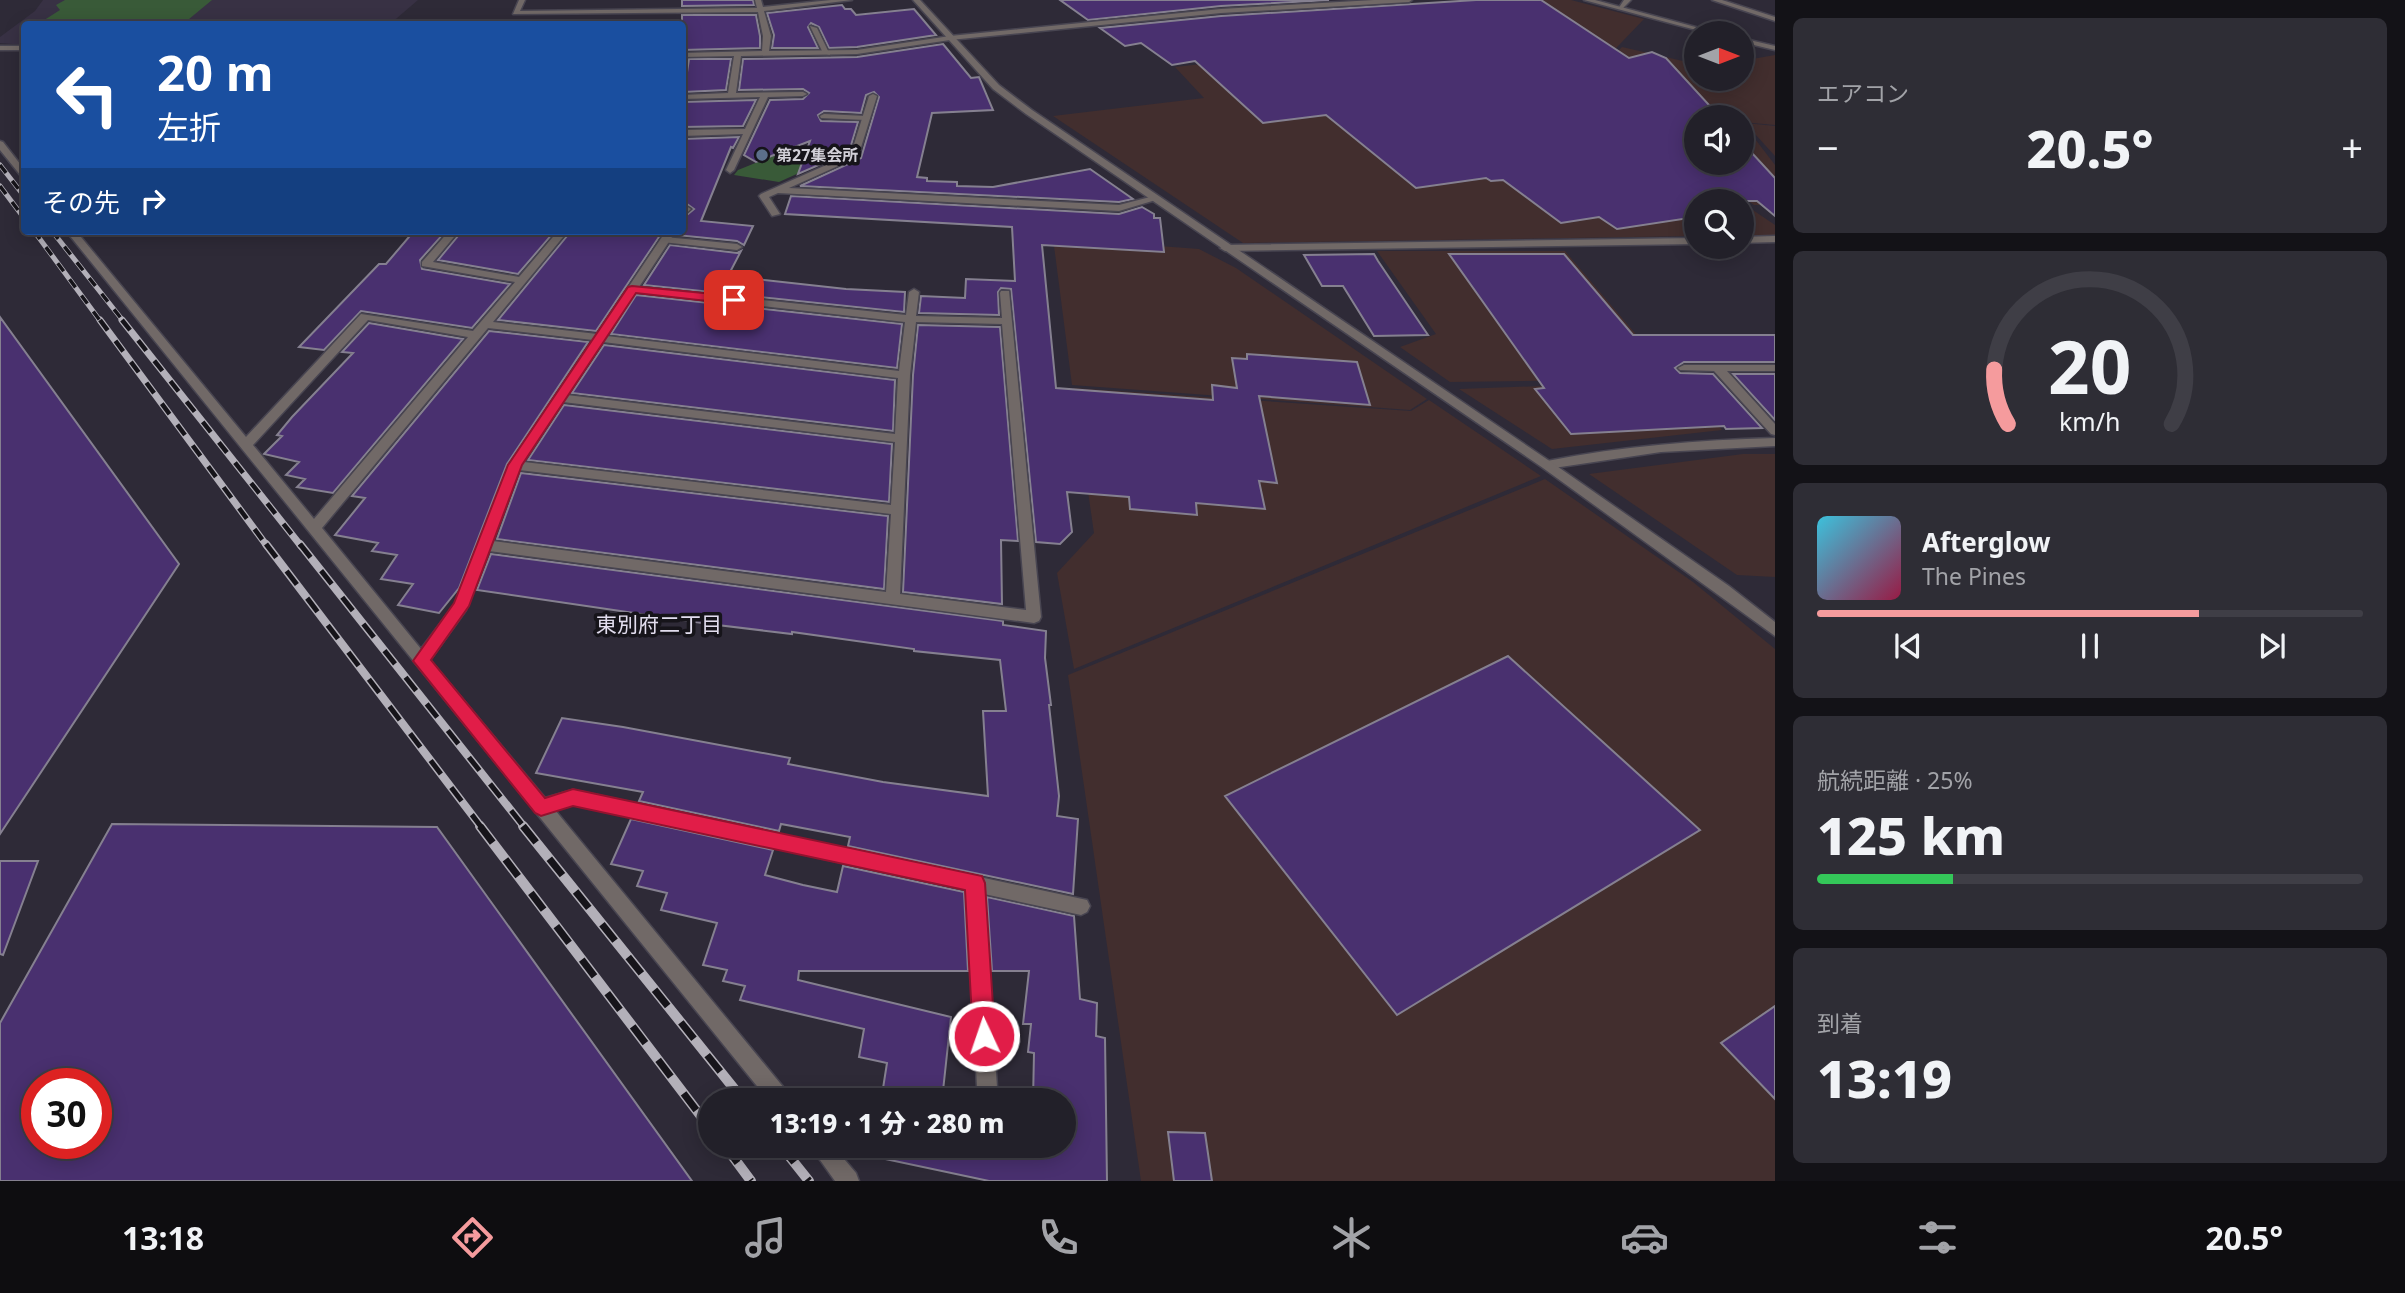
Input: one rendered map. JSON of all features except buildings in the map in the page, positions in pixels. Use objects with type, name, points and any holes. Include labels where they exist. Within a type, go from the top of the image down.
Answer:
[{"type":"street","points":[[522,0],[515,13],[759,10],[849,0]]},
{"type":"street","points":[[758,0],[767,36],[765,54]]},
{"type":"street","points":[[916,0],[996,87],[1225,248],[1547,465],[1724,590],[1775,630]]},
{"type":"street","points":[[686,55],[857,52],[950,38],[1221,11],[1409,0]]},
{"type":"street","points":[[1587,0],[1684,25]]},
{"type":"street","points":[[1620,8],[1628,0]]},
{"type":"street","points":[[1715,0],[1775,19]]},
{"type":"street","points":[[813,28],[827,52]]},
{"type":"street","points":[[1754,43],[1775,48]]},
{"type":"street","points":[[0,48],[21,48]]},
{"type":"street","points":[[732,96],[738,54]]},
{"type":"street","points":[[686,97],[803,94]]},
{"type":"street","points":[[730,170],[765,95]]},
{"type":"street","points":[[775,214],[764,196],[855,155],[873,96]]},
{"type":"street","points":[[824,116],[866,118]]},
{"type":"street","points":[[686,133],[750,131]]},
{"type":"street","points":[[0,144],[21,170]]},
{"type":"street","points":[[776,190],[1119,208],[1154,199]]},
{"type":"street","points":[[74,235],[771,1088]]},
{"type":"street","points":[[451,235],[426,264],[522,280]]},
{"type":"street","points":[[314,528],[560,235]]},
{"type":"street","points":[[421,661],[461,606],[515,465],[668,235],[737,247]]},
{"type":"street","points":[[1754,240],[1775,240]]},
{"type":"street","points":[[1225,248],[1684,241]]},
{"type":"street","points":[[632,289],[911,319],[1008,321]]},
{"type":"street","points":[[894,599],[904,374],[914,292]]},
{"type":"street","points":[[484,545],[1034,617],[1005,293]]},
{"type":"street","points":[[246,445],[365,316],[475,335]]},
{"type":"street","points":[[485,324],[598,340],[904,374]]},
{"type":"street","points":[[1684,368],[1775,368]]},
{"type":"street","points":[[1717,368],[1775,431]]},
{"type":"street","points":[[560,398],[902,439]]},
{"type":"street","points":[[1547,465],[1584,457],[1723,443],[1775,442]]},
{"type":"street","points":[[515,465],[898,510]]},
{"type":"street","points":[[541,807],[573,797],[1081,905]]},
{"type":"street","points":[[975,883],[987,1087]]},
{"type":"street","points":[[830,1158],[848,1181]]},
{"type":"shaded area","points":[[43,0],[418,0],[394,21],[22,21],[35,11]]},
{"type":"shaded area","points":[[1467,0],[1571,0],[1644,19],[1596,69],[1432,4]]},
{"type":"shaded area","points":[[21,21],[21,45],[0,43],[0,37]]},
{"type":"shaded area","points":[[1466,35],[1679,161],[1684,164],[1684,175],[1700,175],[1722,189],[1684,189],[1684,236],[1243,243],[1053,116],[1204,98],[1175,67]]},
{"type":"shaded area","points":[[1622,47],[1684,61],[1684,91],[1754,91],[1754,59],[1775,55],[1775,125],[1754,123],[1754,105],[1684,105],[1684,153],[1600,70]]},
{"type":"shaded area","points":[[1754,124],[1775,126],[1775,156],[1754,133]]},
{"type":"shaded area","points":[[1754,138],[1775,165],[1775,205],[1754,205],[1754,189],[1731,189],[1711,175],[1754,175]]},
{"type":"shaded area","points":[[1754,211],[1775,225],[1775,235],[1754,235]]},
{"type":"shaded area","points":[[1053,238],[1199,249],[1236,268],[1427,399],[1410,410],[1072,385]]},
{"type":"shaded area","points":[[1377,251],[1565,251],[1674,379],[1450,382],[1400,347],[1436,334]]},
{"type":"shaded area","points":[[1678,381],[1722,430],[1552,449],[1459,389]]},
{"type":"shaded area","points":[[1073,388],[1411,411],[1429,400],[1541,476],[1074,669],[1057,573],[1094,533]]},
{"type":"shaded area","points":[[1743,454],[1775,454],[1775,577],[1737,575],[1589,474]]},
{"type":"shaded area","points":[[1545,479],[1693,582],[1775,649],[1775,1181],[1141,1181],[1068,675]]},
{"type":"green space","points":[[65,0],[212,0],[187,21],[43,21],[60,10],[56,5]]},
{"type":"green space","points":[[787,150],[821,163],[779,182],[734,175],[738,170]]},
{"type":"railway","points":[[0,165],[21,192]]},
{"type":"railway","points":[[0,186],[21,214]]},
{"type":"railway","points":[[37,235],[101,322]]},
{"type":"railway","points":[[55,235],[124,322]]},
{"type":"railway","points":[[100,320],[267,546]]},
{"type":"railway","points":[[122,320],[301,546]]},
{"type":"railway","points":[[266,544],[482,828]]},
{"type":"railway","points":[[300,544],[525,828]]},
{"type":"railway","points":[[480,826],[698,1112]]},
{"type":"railway","points":[[523,826],[734,1088]]},
{"type":"railway","points":[[734,1158],[751,1181]]},
{"type":"railway","points":[[791,1158],[809,1181]]},
{"type":"place","name":"第27集会所","points":[[762,155]]},
{"type":"district","name":"東別府二丁目","points":[[659,624]]},
{"type":"route","points":[[734,300],[632,289],[515,465],[461,606],[421,661],[541,807],[573,797],[975,883],[984,1036]]}]
